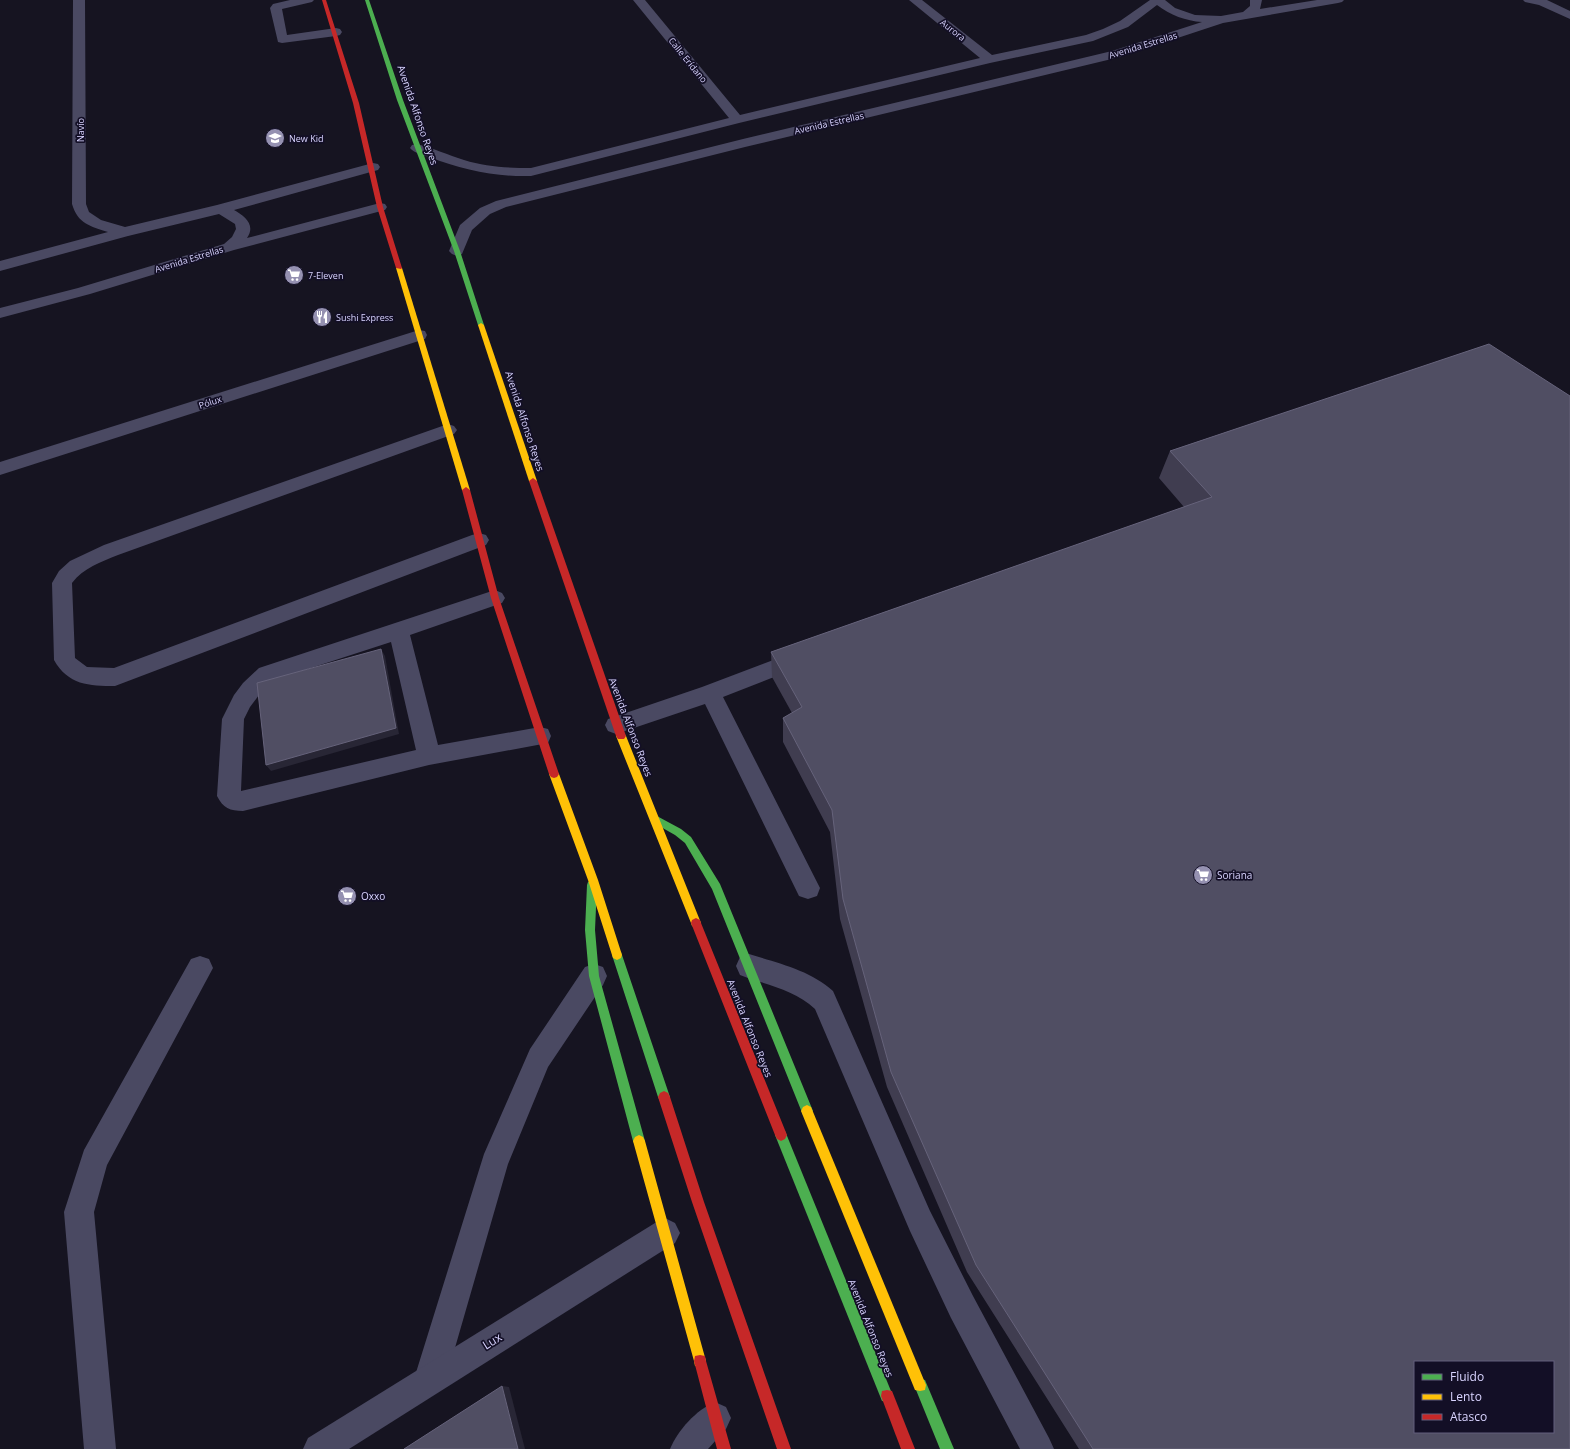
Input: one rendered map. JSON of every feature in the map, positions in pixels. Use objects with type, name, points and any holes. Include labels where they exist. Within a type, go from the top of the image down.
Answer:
[{"type":"main road","points":[[324,0],[336,32],[357,104],[373,167],[380,207],[448,430],[495,598],[540,736],[593,880],[698,1202],[784,1449]]},
{"type":"main road","name":"Avenida Alfonso Reyes","points":[[367,0],[417,148],[457,251],[520,444],[616,725],[908,1449]]},
{"type":"main road","points":[[655,819],[678,832],[688,840],[716,887],[827,1163],[947,1449]]},
{"type":"main road","points":[[593,880],[588,933],[594,976],[724,1449]]},
{"type":"street","name":"Navío","points":[[79,0],[80,204],[82,214],[96,223],[124,232]]},
{"type":"street","points":[[308,0],[277,6],[276,8],[282,39],[336,32]]},
{"type":"street","name":"Calle Erídano","points":[[639,0],[737,120]]},
{"type":"street","name":"Aurora","points":[[915,0],[990,59]]},
{"type":"street","points":[[417,148],[468,166],[496,172],[531,172],[737,120],[990,59],[1089,38],[1107,32],[1136,17],[1158,0],[1171,10],[1194,18],[1221,20],[1338,0]]},
{"type":"street","points":[[1247,15],[1256,7],[1256,0]]},
{"type":"street","points":[[1529,0],[1541,1],[1570,15]]},
{"type":"street","name":"Avenida Estrellas","points":[[457,251],[465,228],[485,211],[501,204],[743,143],[1116,54],[1221,20]]},
{"type":"street","points":[[0,266],[124,232],[220,209],[373,167]]},
{"type":"street","name":"Avenida Estrellas","points":[[0,313],[84,291],[229,246],[380,207]]},
{"type":"street","points":[[220,209],[242,221],[244,230],[240,238],[229,246]]},
{"type":"street","name":"Pólux","points":[[0,468],[419,335]]},
{"type":"street","points":[[448,430],[111,550],[75,566],[62,583],[65,660],[69,667],[75,672],[85,676],[115,677],[479,540]]},
{"type":"street","points":[[495,598],[268,674],[260,679],[242,701],[233,719],[229,796],[234,801],[242,801],[429,756],[540,736]]},
{"type":"street","points":[[399,631],[429,756]]},
{"type":"street","points":[[616,725],[710,693],[814,653]]},
{"type":"street","points":[[710,693],[808,888]]},
{"type":"street","points":[[749,966],[798,983],[818,994],[824,1000],[920,1221],[962,1307],[1038,1449]]},
{"type":"street","points":[[100,1449],[79,1212],[94,1160],[200,968]]},
{"type":"street","points":[[430,1380],[494,1164],[539,1058],[594,976]]},
{"type":"street","name":"Lux","points":[[319,1449],[665,1233]]},
{"type":"street","points":[[686,1449],[715,1418]]},
{"type":"building","name":"Soriana","points":[[1489,344],[1570,396],[1570,1449],[1093,1449],[976,1265],[891,1072],[843,899],[832,810],[783,718],[802,707],[771,652],[1212,497],[1170,451]]},
{"type":"building","points":[[381,649],[396,728],[266,765],[257,683]]},
{"type":"building","points":[[502,1386],[518,1449],[404,1449]]},
{"type":"traffic: fast","points":[[367,0],[400,100],[457,251],[481,325]]},
{"type":"traffic: fast","points":[[655,819],[678,832],[688,840],[716,887],[807,1111]]},
{"type":"traffic: fast","points":[[592,885],[590,930],[594,976],[639,1141]]},
{"type":"traffic: fast","points":[[617,955],[664,1097]]},
{"type":"traffic: fast","points":[[781,1135],[887,1396]]},
{"type":"traffic: fast","points":[[920,1385],[947,1449]]},
{"type":"traffic: slow","points":[[399,268],[466,490]]},
{"type":"traffic: slow","points":[[481,325],[533,481]]},
{"type":"traffic: slow","points":[[621,736],[696,923]]},
{"type":"traffic: slow","points":[[554,774],[593,880],[617,955]]},
{"type":"traffic: slow","points":[[807,1111],[920,1385]]},
{"type":"traffic: slow","points":[[639,1141],[700,1361]]},
{"type":"traffic: jam","points":[[324,0],[356,103],[380,207],[399,268]]},
{"type":"traffic: jam","points":[[533,481],[621,736]]},
{"type":"traffic: jam","points":[[466,490],[495,598],[554,774]]},
{"type":"traffic: jam","points":[[696,923],[781,1135]]},
{"type":"traffic: jam","points":[[664,1097],[698,1202],[784,1449]]},
{"type":"traffic: jam","points":[[700,1361],[724,1449]]},
{"type":"traffic: jam","points":[[887,1396],[908,1449]]},
{"type":"place","name":"New Kid","points":[[275,138]]},
{"type":"place","name":"7-Eleven","points":[[294,275]]},
{"type":"place","name":"Sushi Express","points":[[322,317]]},
{"type":"place","name":"Soriana","points":[[1203,875]]},
{"type":"place","name":"Oxxo","points":[[347,896]]}]
